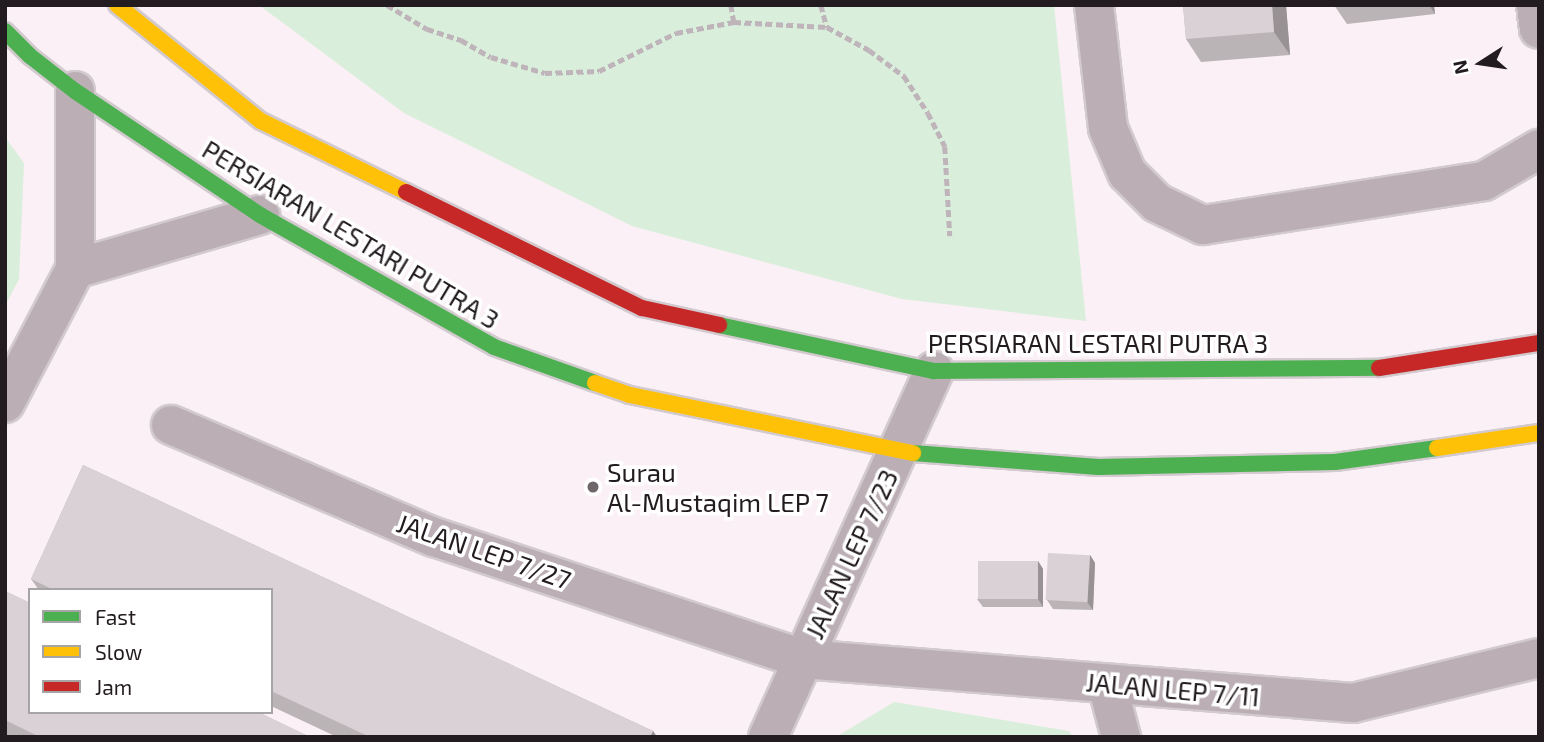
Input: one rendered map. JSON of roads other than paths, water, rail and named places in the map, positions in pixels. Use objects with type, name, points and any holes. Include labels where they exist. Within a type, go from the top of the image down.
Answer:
[{"type":"street","name":"PERSIARAN LESTARI PUTRA 3","points":[[117,5],[261,121],[642,308],[934,371],[1378,368],[1539,343]]},
{"type":"street","points":[[1094,5],[1108,128],[1127,173],[1157,203],[1202,225],[1484,181],[1539,149]]},
{"type":"street","points":[[1536,5],[1539,29]]},
{"type":"street","name":"PERSIARAN LESTARI PUTRA 3","points":[[5,31],[30,56],[75,91],[260,215],[494,347],[630,395],[898,452],[1098,467],[1335,462],[1539,433]]},
{"type":"street","points":[[5,403],[75,269],[75,91]]},
{"type":"street","points":[[75,269],[260,215]]},
{"type":"street","name":"JALAN LEP 7/23","points":[[768,737],[934,371]]},
{"type":"street","name":"JALAN LEP 7/27","points":[[171,425],[434,537],[803,659]]},
{"type":"street","name":"JALAN LEP 7/11","points":[[803,659],[1353,703],[1539,658]]},
{"type":"street","points":[[1107,684],[1121,737]]},
{"type":"place","name":"Surau Al-Mustaqim LEP 7","points":[[593,487]]}]
